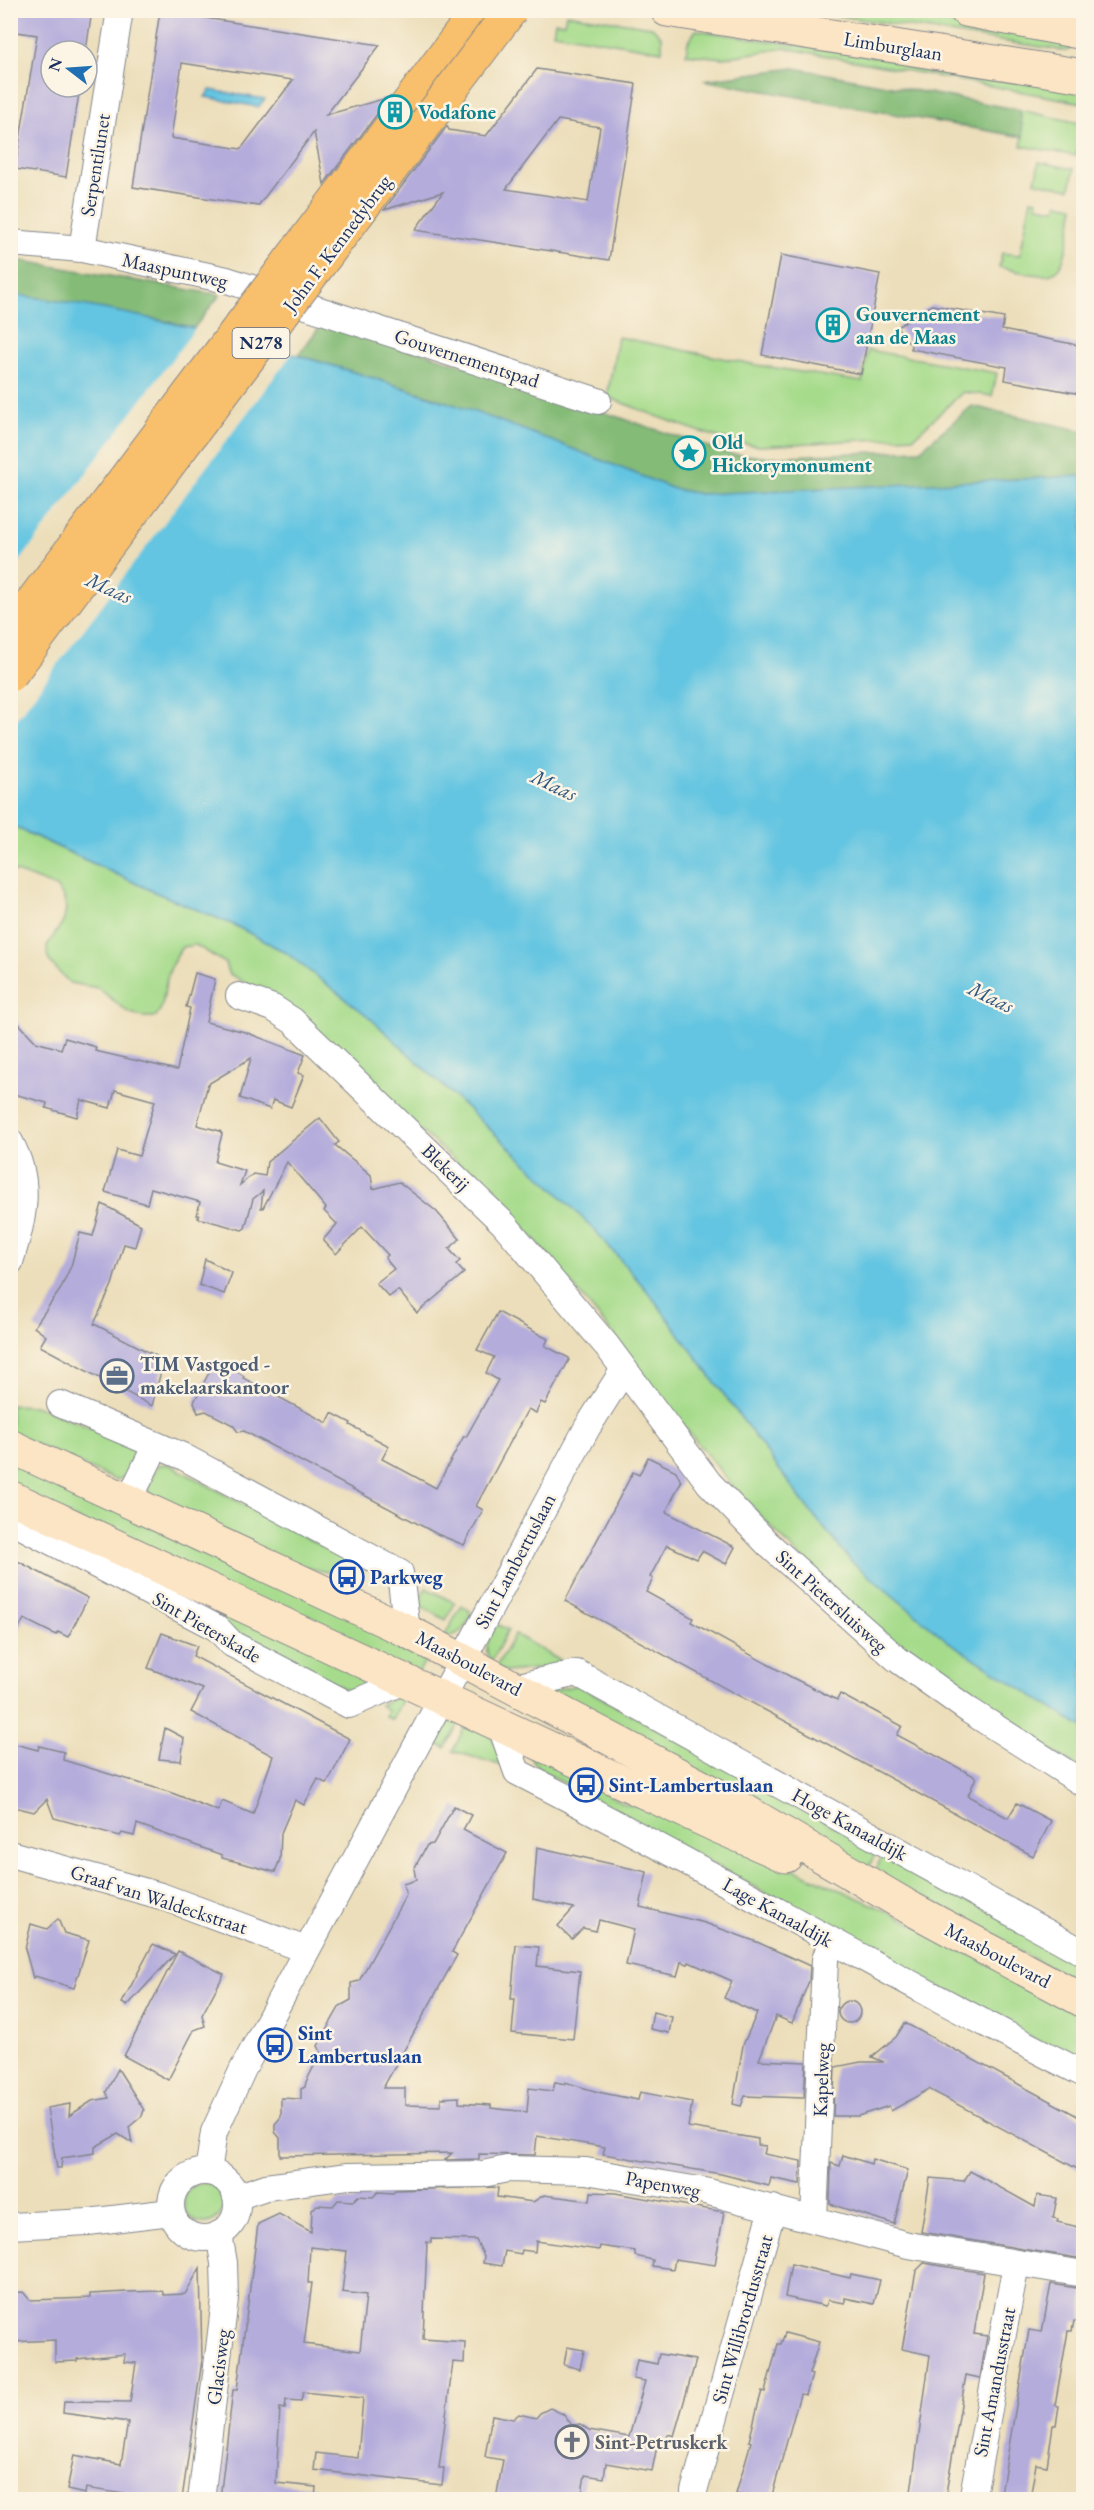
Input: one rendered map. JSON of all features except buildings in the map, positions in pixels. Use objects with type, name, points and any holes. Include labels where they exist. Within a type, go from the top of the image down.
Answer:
[{"type":"main road","name":"John F. Kennedybrug","points":[[10,631],[478,10]]},
{"type":"main road","name":"John F. Kennedybrug","points":[[10,675],[511,10]]},
{"type":"street","name":"Serpentilunet","points":[[82,249],[120,10]]},
{"type":"street","name":"Limburglaan","points":[[667,10],[1083,76]]},
{"type":"street","points":[[966,10],[1083,33]]},
{"type":"street","name":"Maaspuntweg","points":[[10,243],[82,249],[227,280],[336,316]]},
{"type":"street","name":"Gouvernementspad","points":[[336,316],[598,401]]},
{"type":"street","name":"Blekerij","points":[[239,996],[273,1008],[292,1021],[455,1176],[504,1224],[607,1346],[623,1371]]},
{"type":"street","points":[[10,1142],[22,1177],[25,1201],[22,1223],[10,1262]]},
{"type":"street","name":"Sint Lambertuslaan","points":[[208,2172],[214,2133],[220,2116],[306,1950],[582,1438],[623,1371]]},
{"type":"street","name":"Sint Pietersluisweg","points":[[623,1371],[709,1483],[768,1544],[841,1611],[915,1672],[970,1711],[1083,1784]]},
{"type":"street","points":[[60,1404],[182,1456],[400,1572],[407,1631]]},
{"type":"street","points":[[129,1500],[156,1444]]},
{"type":"street","name":"Maasboulevard","points":[[10,1446],[407,1631],[730,1802],[912,1909],[1083,2001]]},
{"type":"street","name":"Maasboulevard","points":[[10,1497],[717,1826],[912,1909]]},
{"type":"street","name":"Sint Pieterskade","points":[[10,1520],[217,1628],[232,1644],[348,1705],[405,1681]]},
{"type":"street","name":"Hoge Kanaaldijk","points":[[515,1687],[577,1673],[1083,1953]]},
{"type":"street","name":"Lage Kanaaldijk","points":[[500,1725],[517,1772],[735,1887],[831,1942],[1083,2074]]},
{"type":"street","name":"Graaf van Waldeckstraat","points":[[10,1854],[161,1896],[306,1950]]},
{"type":"street","name":"Kapelweg","points":[[814,2219],[825,1960],[831,1942]]},
{"type":"street","name":"Papenweg","points":[[236,2197],[266,2187],[348,2176],[483,2174],[507,2169],[576,2170],[705,2191],[909,2245],[1083,2274]]},
{"type":"street","points":[[208,2172],[225,2180],[236,2197],[237,2205],[233,2220],[219,2234],[201,2238],[188,2234],[176,2224],[171,2212],[171,2198],[182,2181],[196,2173],[208,2172]]},
{"type":"street","name":"Sint Willibrordusstraat","points":[[694,2499],[694,2491],[773,2208]]},
{"type":"street","points":[[10,2226],[88,2222],[171,2212]]},
{"type":"street","name":"Glacisweg","points":[[201,2499],[225,2299],[224,2263],[219,2234]]},
{"type":"street","name":"Sint Amandusstraat","points":[[972,2499],[1016,2264]]},
{"type":"green space","points":[[808,11],[874,11],[1066,42],[1072,48],[1066,51]]},
{"type":"green space","points":[[566,14],[652,27],[662,37],[662,51],[553,33],[555,22],[564,23]]},
{"type":"green space","points":[[696,30],[1083,88],[1083,103],[785,48],[723,58],[686,54],[688,42]]},
{"type":"green space","points":[[794,68],[1020,110],[1023,137],[703,80]]},
{"type":"green space","points":[[1020,110],[1079,123],[1082,128],[1076,156],[1021,146],[1023,137]]},
{"type":"green space","points":[[1039,162],[1074,169],[1070,189],[1035,182]]},
{"type":"green space","points":[[1031,199],[1037,200],[1037,206],[1056,209],[1058,203],[1074,206],[1064,257],[1054,272],[1046,275],[1028,274],[999,267],[1002,253],[1020,255]]},
{"type":"green space","points":[[11,259],[220,295],[194,328],[11,294]]},
{"type":"green space","points":[[325,320],[730,454],[769,457],[920,450],[972,406],[1083,431],[1083,476],[757,493],[700,494],[674,489],[430,396],[298,355]]},
{"type":"green space","points":[[618,337],[757,365],[862,382],[868,350],[997,373],[992,396],[963,392],[914,437],[760,446],[702,432],[607,397]]},
{"type":"green space","points":[[10,825],[157,893],[234,925],[285,952],[369,1017],[554,1189],[600,1236],[649,1293],[807,1507],[851,1561],[949,1642],[1083,1728],[1083,1771],[970,1697],[895,1643],[811,1568],[741,1496],[655,1391],[617,1339],[532,1236],[492,1193],[264,994],[228,973],[225,963],[196,945],[182,947],[170,970],[156,1017],[142,1017],[128,1012],[98,988],[70,983],[48,959],[47,946],[64,920],[66,909],[64,898],[56,887],[11,870]]},
{"type":"green space","points":[[11,1405],[35,1406],[142,1448],[126,1477],[115,1480],[11,1433]]},
{"type":"green space","points":[[11,1454],[429,1653],[416,1677],[11,1489]]},
{"type":"green space","points":[[167,1464],[355,1564],[348,1576],[297,1566],[150,1495],[147,1487],[158,1465]]},
{"type":"green space","points":[[11,1514],[380,1677],[357,1690],[346,1690]]},
{"type":"green space","points":[[426,1588],[455,1603],[446,1620],[417,1604]]},
{"type":"green space","points":[[462,1605],[470,1611],[466,1625],[454,1635],[444,1637]]},
{"type":"green space","points":[[497,1624],[508,1630],[491,1662],[487,1647]]},
{"type":"green space","points":[[515,1634],[559,1660],[555,1667],[506,1672],[496,1667]]},
{"type":"green space","points":[[578,1685],[878,1850],[867,1869],[545,1692]]},
{"type":"green space","points":[[406,1693],[392,1720],[385,1716],[387,1710],[380,1705]]},
{"type":"green space","points":[[462,1718],[445,1748],[438,1744],[436,1738],[444,1723]]},
{"type":"green space","points":[[469,1718],[485,1725],[502,1756],[500,1765],[453,1751]]},
{"type":"green space","points":[[521,1745],[625,1804],[671,1813],[902,1918],[1083,2014],[1083,2062],[1076,2062],[540,1770]]},
{"type":"green space","points":[[884,1853],[1083,1960],[1083,1986],[874,1872]]},
{"type":"green space","points":[[204,2183],[218,2189],[224,2203],[218,2217],[204,2223],[190,2217],[184,2203],[190,2189]]},
{"type":"water","points":[[210,90],[265,99],[258,107],[205,97]]},
{"type":"water","name":"Maas","points":[[11,294],[169,322],[325,363],[490,417],[674,489],[700,494],[1083,476],[1083,1728],[949,1642],[851,1561],[807,1507],[649,1293],[600,1236],[554,1189],[369,1017],[285,952],[234,925],[157,893],[11,825]]},
{"type":"pier","points":[[197,326],[294,351],[11,726],[11,573]]},
{"type":"place","name":"Vodafone","points":[[395,112]]},
{"type":"place","name":"Gouvernement aan de Maas","points":[[833,325]]},
{"type":"place","name":"Old Hickorymonument","points":[[689,453]]},
{"type":"place","name":"TIM Vastgoed - makelaarskantoor","points":[[117,1376]]},
{"type":"place","name":"Parkweg","points":[[347,1577]]},
{"type":"place","name":"Sint-Lambertuslaan","points":[[586,1785]]},
{"type":"place","name":"Sint Lambertuslaan","points":[[275,2045]]},
{"type":"place","name":"Sint-Petruskerk","points":[[572,2442]]}]
